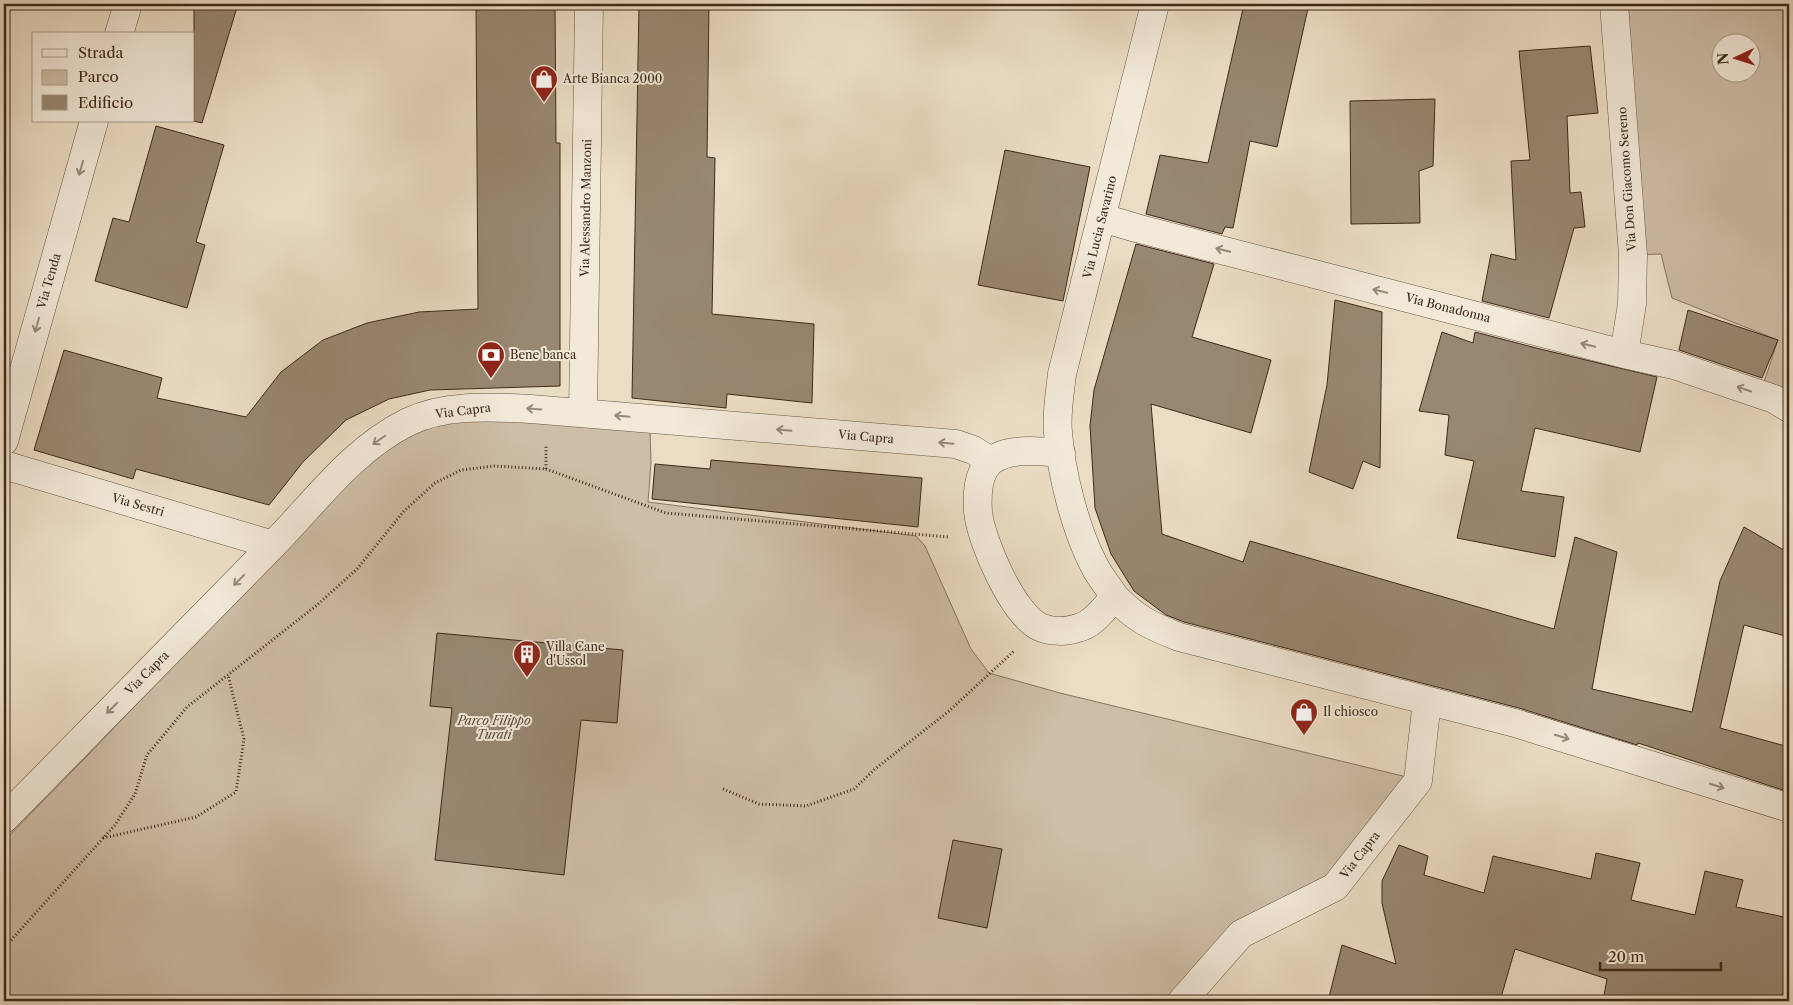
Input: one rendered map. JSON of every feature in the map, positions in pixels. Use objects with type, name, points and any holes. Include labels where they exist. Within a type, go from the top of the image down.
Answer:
[{"type":"street","points":[[120,32],[128,4]]},
{"type":"street","name":"Via Alessandro Manzoni","points":[[583,413],[589,4]]},
{"type":"street","name":"Via Lucia Savarino","points":[[1115,597],[1094,566],[1080,533],[1061,452],[1057,410],[1062,374],[1103,218],[1155,4]]},
{"type":"street","name":"Via Don Giacomo Sereno","points":[[1614,4],[1633,255],[1632,304],[1624,354]]},
{"type":"street","name":"Via Tenda","points":[[4,441],[94,122]]},
{"type":"street","name":"Via Bonadonna","points":[[1103,218],[1624,354],[1674,365],[1774,399],[1789,408]]},
{"type":"street","name":"Via Capra","points":[[4,818],[273,545],[350,464],[378,440],[409,422],[440,412],[480,406],[531,409],[956,444],[973,450],[991,461]]},
{"type":"street","points":[[1061,452],[1027,451],[1008,453],[991,461],[982,474],[977,491],[978,514],[997,568],[1012,598],[1023,614],[1040,627],[1058,631],[1079,628],[1095,619],[1115,597],[1130,613],[1152,627],[1179,637],[1516,723],[1789,808]]},
{"type":"street","name":"Via Sestri","points":[[4,465],[273,545]]},
{"type":"street","name":"Via Capra","points":[[1182,1001],[1241,934],[1334,887],[1418,781],[1428,701]]},
{"type":"path","points":[[531,409],[528,435],[547,436],[546,469]]},
{"type":"path","points":[[4,948],[115,825],[135,794],[147,755],[187,707],[317,604],[357,569],[404,511],[435,483],[461,470],[494,466],[546,469],[666,513],[986,540]]},
{"type":"path","points":[[723,789],[760,804],[806,806],[854,789],[875,769],[949,711],[1040,627]]},
{"type":"path","points":[[103,838],[196,817],[236,792],[244,739],[228,675]]},
{"type":"green space","points":[[1614,4],[1789,4],[1789,404],[1761,391],[1778,340],[1672,298],[1661,254],[1633,255]]},
{"type":"green space","name":"Parco Filippo Turati","points":[[476,416],[650,430],[651,463],[648,502],[916,536],[925,546],[971,649],[989,673],[1060,693],[1415,779],[1333,885],[1239,931],[1177,1001],[4,1001],[4,841],[354,475],[383,450],[434,424]]},
{"type":"building","points":[[194,4],[238,4],[202,123],[195,121]]},
{"type":"building","points":[[476,4],[555,4],[556,143],[560,143],[560,386],[430,390],[389,399],[346,420],[303,462],[269,505],[136,469],[133,479],[34,450],[64,350],[162,378],[157,398],[246,417],[281,372],[323,340],[367,323],[419,312],[478,309]]},
{"type":"building","points":[[639,4],[709,4],[707,157],[715,158],[712,314],[814,324],[812,403],[727,394],[726,408],[632,398]]},
{"type":"building","points":[[1244,4],[1309,4],[1277,147],[1250,141],[1233,228],[1225,227],[1222,234],[1146,214],[1160,155],[1208,163]]},
{"type":"building","points":[[1590,46],[1598,113],[1567,116],[1570,193],[1581,192],[1585,227],[1574,228],[1549,318],[1482,301],[1491,254],[1516,260],[1511,161],[1530,160],[1519,51]]},
{"type":"building","points":[[1435,99],[1433,166],[1419,171],[1420,223],[1351,224],[1350,101]]},
{"type":"building","points":[[156,126],[224,145],[196,242],[205,245],[187,308],[95,281],[113,218],[129,222]]},
{"type":"building","points":[[1005,150],[1090,167],[1063,301],[978,285]]},
{"type":"building","points":[[1136,244],[1214,264],[1192,337],[1271,360],[1251,433],[1151,404],[1162,534],[1243,562],[1250,541],[1554,629],[1575,537],[1617,552],[1592,689],[1692,712],[1720,581],[1744,527],[1789,553],[1789,637],[1744,625],[1720,728],[1789,747],[1789,792],[1638,743],[1637,745],[1519,708],[1184,622],[1166,615],[1134,591],[1111,554],[1095,508],[1090,426],[1094,390]]},
{"type":"building","points":[[1335,300],[1382,312],[1380,468],[1363,461],[1353,489],[1309,472],[1327,385]]},
{"type":"building","points":[[1688,310],[1778,340],[1762,378],[1679,350]]},
{"type":"building","points":[[1442,332],[1473,343],[1475,332],[1657,377],[1640,452],[1535,428],[1521,491],[1564,497],[1555,557],[1457,538],[1474,461],[1445,455],[1449,415],[1419,411]]},
{"type":"building","points":[[711,460],[922,478],[918,527],[652,499],[655,464],[710,469]]},
{"type":"building","points":[[437,633],[623,650],[617,723],[581,720],[564,875],[435,860],[452,708],[430,706]]},
{"type":"building","points":[[953,840],[1002,849],[987,928],[938,918]]},
{"type":"building","points":[[1399,845],[1428,856],[1424,875],[1484,893],[1493,856],[1591,879],[1596,853],[1640,863],[1631,900],[1695,915],[1705,871],[1743,880],[1736,907],[1789,918],[1789,1001],[1603,1001],[1607,979],[1515,949],[1500,1001],[1328,1001],[1342,945],[1396,964],[1382,903],[1382,881]]},
{"type":"place","name":"Arte Bianca 2000","points":[[544,103]]},
{"type":"place","name":"Bene banca","points":[[491,379]]},
{"type":"place","name":"Villa Cane d'Ussol","points":[[527,678]]},
{"type":"place","name":"Il chiosco","points":[[1304,736]]}]
